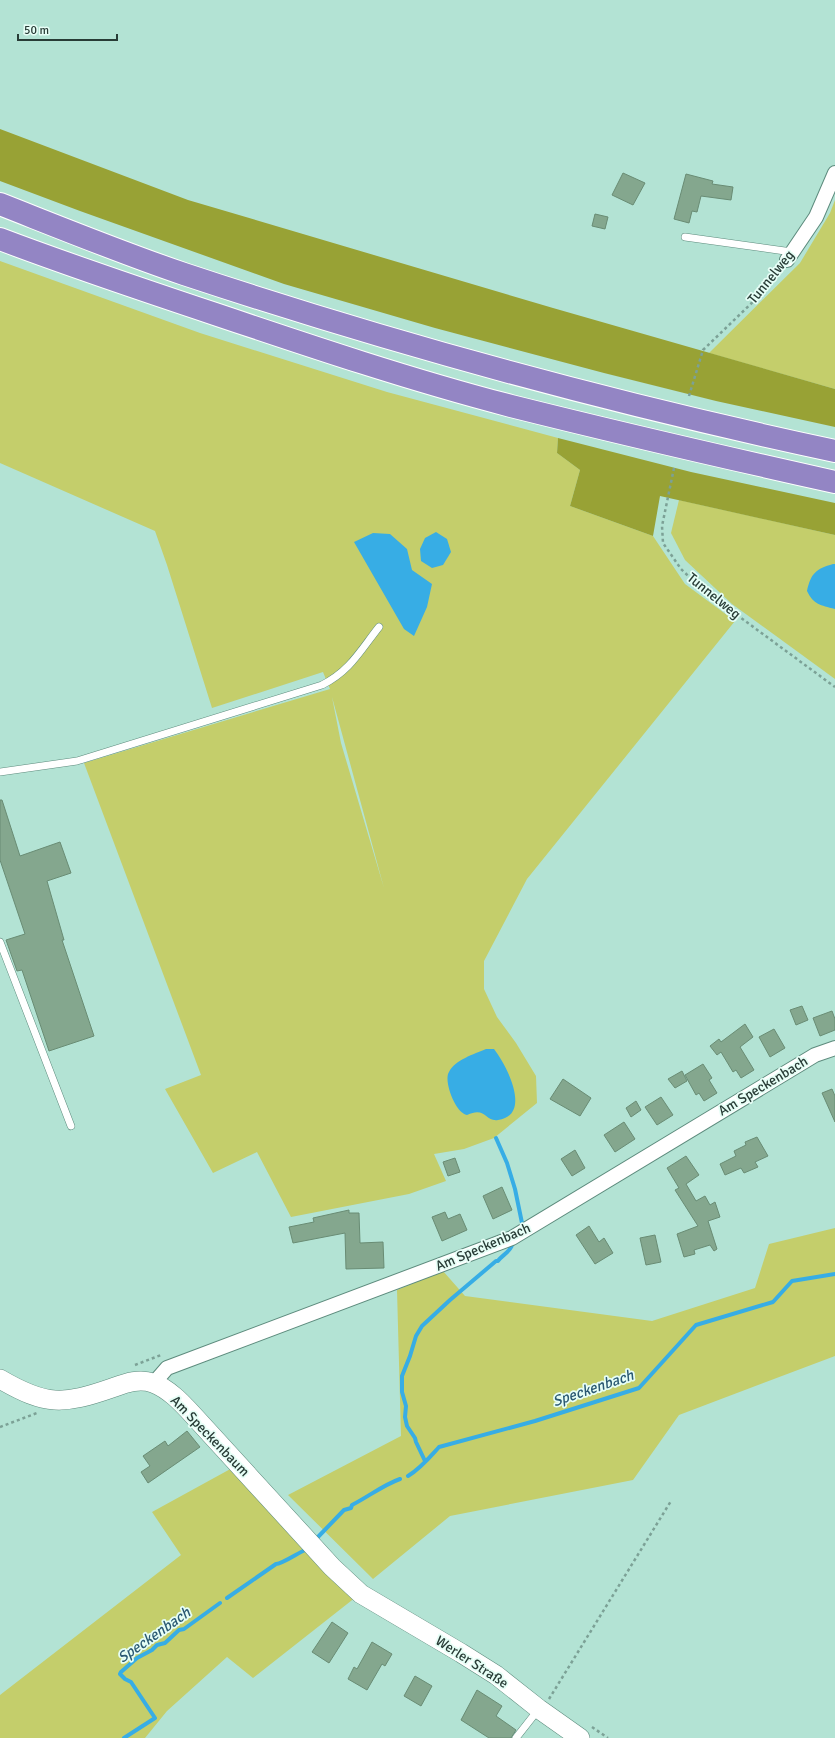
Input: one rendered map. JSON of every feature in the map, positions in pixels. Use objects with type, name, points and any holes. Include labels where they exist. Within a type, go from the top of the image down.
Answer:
[{"type":"highway","points":[[0,204],[182,274],[406,344],[672,414],[835,451]]},
{"type":"highway","points":[[0,239],[62,262],[278,336],[394,372],[510,405],[663,443],[835,482]]},
{"type":"main road","name":"Am Speckenbaum","points":[[0,1379],[29,1395],[46,1400],[68,1401],[131,1382],[143,1381],[154,1383],[174,1396],[193,1415],[332,1567],[358,1592]]},
{"type":"main road","name":"Werler Straße","points":[[358,1592],[544,1703],[580,1738]]},
{"type":"street","name":"Tunnelweg","points":[[789,256],[816,217],[835,173]]},
{"type":"street","name":"Am Speckenbach","points":[[154,1383],[167,1368],[512,1238],[815,1054],[835,1048]]},
{"type":"lane","points":[[685,237],[789,256]]},
{"type":"lane","points":[[0,772],[77,761],[322,685],[337,677],[347,668],[379,627]]},
{"type":"lane","points":[[0,942],[71,1126]]},
{"type":"lane","points":[[516,1738],[544,1703]]},
{"type":"path","name":"Tunnelweg","points":[[689,396],[703,350],[759,296],[789,256]]},
{"type":"path","name":"Tunnelweg","points":[[674,468],[662,526],[663,543],[681,569],[703,590],[835,687]]},
{"type":"path","points":[[132,1366],[155,1358]]},
{"type":"path","points":[[0,1427],[34,1415],[41,1410],[46,1400]]},
{"type":"path","points":[[544,1703],[671,1501]]},
{"type":"green space","points":[[0,129],[188,200],[553,308],[835,389],[835,427],[716,401],[604,373],[435,328],[284,284],[0,181]]},
{"type":"green space","points":[[835,200],[835,389],[709,353],[800,263],[830,213]]},
{"type":"green space","points":[[0,261],[200,333],[387,392],[558,438],[557,453],[580,470],[570,506],[653,536],[685,584],[735,621],[527,879],[484,961],[484,989],[497,1017],[516,1043],[536,1076],[537,1103],[494,1138],[464,1149],[434,1154],[446,1181],[409,1194],[291,1217],[257,1152],[213,1173],[165,1089],[201,1075],[84,763],[330,689],[323,672],[212,708],[155,531],[0,463]],"holes":[[[332,697],[384,888],[341,743]]]},
{"type":"green space","points":[[558,438],[691,472],[835,503],[835,535],[660,496],[653,536],[570,506],[580,470],[557,453]]},
{"type":"green space","points":[[679,500],[835,535],[835,679],[732,604],[685,560],[671,533]]},
{"type":"green space","points":[[835,1228],[835,1356],[679,1415],[633,1480],[450,1516],[373,1579],[288,1495],[401,1436],[397,1290],[443,1271],[465,1296],[652,1321],[755,1288],[769,1244]]},
{"type":"green space","points":[[234,1467],[356,1597],[253,1678],[227,1657],[167,1711],[145,1738],[0,1738],[0,1695],[181,1555],[152,1512]]},
{"type":"water","points":[[436,532],[447,539],[451,552],[443,565],[432,568],[421,561],[420,549],[425,538]]},
{"type":"water","points":[[373,533],[390,534],[407,549],[412,570],[432,584],[427,607],[414,636],[404,629],[354,542]]},
{"type":"water","points":[[835,564],[835,609],[818,604],[812,599],[807,591],[810,580],[815,573],[822,568]]},
{"type":"water","points":[[486,1049],[494,1049],[505,1066],[514,1088],[514,1109],[508,1116],[498,1120],[490,1119],[478,1112],[467,1115],[463,1113],[455,1103],[449,1089],[448,1076],[452,1068],[465,1058]]},
{"type":"building","points":[[623,173],[645,183],[633,205],[612,195]]},
{"type":"building","points":[[686,174],[713,181],[712,184],[733,187],[731,200],[701,196],[697,212],[692,211],[689,223],[674,219]]},
{"type":"building","points":[[595,214],[608,217],[605,229],[592,226]]},
{"type":"building","points":[[0,800],[2,800],[20,856],[60,842],[71,873],[47,881],[64,940],[62,940],[94,1036],[49,1051],[22,970],[17,971],[6,940],[25,934],[0,860]]},
{"type":"building","points":[[802,1006],[808,1020],[796,1025],[790,1010]]},
{"type":"building","points":[[832,1011],[835,1019],[835,1030],[820,1036],[813,1018]]},
{"type":"building","points":[[745,1024],[753,1037],[740,1047],[754,1070],[741,1078],[736,1070],[733,1072],[721,1052],[717,1055],[710,1046],[719,1039],[721,1042]]},
{"type":"building","points":[[774,1029],[785,1048],[770,1057],[759,1037]]},
{"type":"building","points":[[703,1064],[712,1078],[709,1080],[717,1093],[704,1101],[699,1093],[696,1095],[685,1075]]},
{"type":"building","points":[[682,1071],[687,1081],[675,1088],[668,1079]]},
{"type":"building","points":[[563,1079],[591,1098],[580,1116],[550,1099]]},
{"type":"building","points":[[832,1089],[835,1096],[835,1122],[822,1093]]},
{"type":"building","points":[[661,1097],[673,1115],[657,1125],[645,1107]]},
{"type":"building","points":[[636,1101],[641,1110],[631,1117],[626,1108]]},
{"type":"building","points":[[624,1122],[635,1139],[615,1152],[604,1135]]},
{"type":"building","points":[[757,1137],[768,1156],[755,1162],[758,1167],[744,1173],[741,1168],[725,1175],[720,1164],[736,1156],[734,1151],[746,1145],[745,1142]]},
{"type":"building","points":[[575,1150],[585,1168],[572,1176],[561,1159]]},
{"type":"building","points":[[686,1156],[699,1175],[686,1184],[696,1201],[705,1196],[710,1205],[715,1202],[720,1217],[708,1221],[717,1249],[714,1251],[710,1245],[694,1250],[695,1254],[684,1257],[677,1234],[698,1226],[675,1190],[679,1188],[667,1168]]},
{"type":"building","points":[[455,1158],[460,1172],[448,1176],[443,1162]]},
{"type":"building","points":[[502,1187],[512,1210],[493,1219],[483,1196]]},
{"type":"building","points":[[349,1210],[349,1213],[359,1213],[360,1243],[383,1242],[384,1268],[346,1269],[345,1233],[293,1243],[289,1227],[314,1222],[313,1218]]},
{"type":"building","points":[[445,1212],[448,1219],[460,1214],[467,1230],[442,1241],[432,1217]]},
{"type":"building","points":[[589,1226],[599,1242],[604,1238],[613,1253],[595,1264],[576,1235]]},
{"type":"building","points":[[655,1235],[661,1262],[646,1265],[640,1238]]},
{"type":"building","points":[[187,1431],[200,1447],[148,1483],[141,1472],[150,1466],[143,1456],[165,1441],[168,1446]]},
{"type":"building","points":[[332,1622],[348,1633],[329,1663],[312,1652]]},
{"type":"building","points":[[372,1642],[392,1654],[385,1666],[382,1664],[367,1690],[348,1679],[354,1667],[357,1669]]},
{"type":"building","points":[[415,1676],[432,1686],[421,1706],[404,1696]]},
{"type":"building","points":[[477,1690],[502,1706],[496,1716],[516,1730],[511,1738],[489,1738],[461,1720]]},
{"type":"waterway","points":[[496,1138],[507,1163],[515,1189],[522,1223]]},
{"type":"waterway","points":[[425,1461],[415,1438],[407,1426],[405,1417],[406,1406],[402,1392],[402,1376],[416,1336],[422,1326],[450,1300],[496,1261],[498,1261],[510,1250],[512,1245]]},
{"type":"waterway","name":"Speckenbach","points":[[408,1476],[421,1466],[439,1447],[535,1421],[639,1388],[696,1325],[773,1302],[792,1281],[835,1274]]},
{"type":"waterway","name":"Speckenbach","points":[[317,1538],[344,1510],[351,1508],[352,1505],[388,1484],[400,1479]]},
{"type":"waterway","name":"Speckenbach","points":[[227,1598],[276,1564],[279,1564],[305,1550]]},
{"type":"waterway","name":"Speckenbach","points":[[124,1738],[155,1718],[131,1682],[125,1679],[120,1674],[121,1672],[137,1658],[152,1650],[157,1645],[165,1643],[179,1630],[184,1629],[220,1603]]}]
